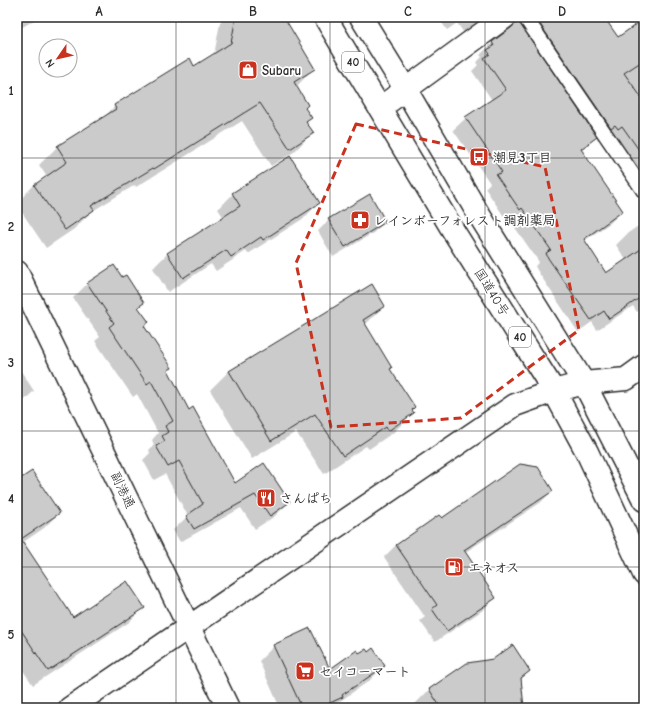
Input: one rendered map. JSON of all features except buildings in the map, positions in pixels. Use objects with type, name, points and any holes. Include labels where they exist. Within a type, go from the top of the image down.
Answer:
[{"type":"main road","name":"国道40号","points":[[325,17],[454,232],[554,391],[587,452],[644,574]]},
{"type":"main road","name":"40","points":[[361,17],[406,90],[476,210],[584,383],[644,500]]},
{"type":"main road","points":[[380,108],[505,17]]},
{"type":"main road","name":"副港通","points":[[17,272],[228,708]]},
{"type":"main road","points":[[70,708],[515,405],[554,391],[584,383],[626,379],[644,366]]},
{"type":"lane","points":[[525,17],[644,192]]},
{"type":"highlighted area","points":[[356,124],[545,167],[579,330],[461,418],[331,427],[296,263]]},
{"type":"place","name":"Subaru","points":[[248,70]]},
{"type":"place","name":"潮見3丁目","points":[[479,157]]},
{"type":"place","name":"レインボーフォレスト調剤薬局","points":[[360,220]]},
{"type":"place","name":"さんぱち","points":[[266,498]]},
{"type":"place","name":"エネオス","points":[[454,567]]},
{"type":"place","name":"セイコーマート","points":[[305,671]]}]
